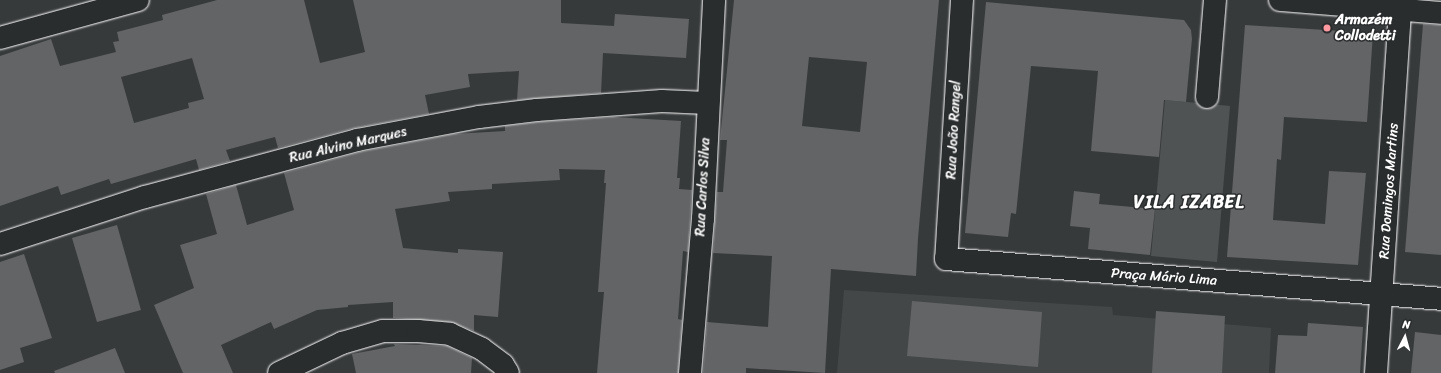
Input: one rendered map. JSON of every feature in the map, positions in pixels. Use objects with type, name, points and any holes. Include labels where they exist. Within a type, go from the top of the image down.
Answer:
[{"type":"street","points":[[0,38],[138,0]]},
{"type":"street","name":"Rua Carlos Silva","points":[[690,373],[703,219],[707,103],[714,0]]},
{"type":"street","name":"Rua João Rangel","points":[[946,259],[962,0]]},
{"type":"street","points":[[1207,97],[1215,0]]},
{"type":"street","points":[[1280,0],[1379,4],[1400,9],[1441,13]]},
{"type":"street","name":"Rua Domingos Martins","points":[[1376,373],[1383,294],[1400,9]]},
{"type":"street","name":"Rua Alvino Marques","points":[[0,244],[145,197],[357,140],[479,117],[537,110],[662,101],[707,103]]},
{"type":"street","name":"Praça Mário Lima","points":[[946,259],[1441,299]]},
{"type":"street","points":[[279,373],[342,343],[383,331],[418,331],[450,334],[482,349],[503,365],[508,373]]},
{"type":"shaded area","points":[[1165,100],[1230,106],[1217,262],[1151,256]]},
{"type":"shaded area","points":[[844,290],[1112,307],[1113,315],[1271,328],[1269,373],[837,373]]},
{"type":"building","points":[[217,0],[304,0],[320,63],[365,52],[353,0],[561,0],[561,23],[614,26],[615,14],[689,19],[686,58],[603,53],[601,93],[517,100],[519,71],[468,74],[470,87],[425,95],[429,114],[354,128],[278,148],[275,137],[226,150],[230,161],[199,170],[196,159],[111,184],[109,179],[61,195],[58,186],[0,206],[0,56],[51,39],[60,66],[116,52],[113,42],[119,41],[117,32],[163,20],[162,15]],"holes":[[[192,58],[204,99],[188,103],[189,108],[134,123],[121,77]]]},
{"type":"building","points":[[734,0],[939,0],[916,276],[831,269],[825,373],[746,368],[746,373],[703,373],[707,322],[768,327],[772,256],[713,253],[717,192],[723,192],[727,140],[720,140]],"holes":[[[809,57],[867,62],[860,132],[802,126]]]},
{"type":"building","points":[[986,2],[1184,20],[1191,30],[1192,39],[1186,102],[1164,100],[1159,157],[1091,151],[1098,71],[1031,66],[1016,214],[1011,213],[1008,237],[965,233]]},
{"type":"building","points":[[1423,24],[1441,25],[1441,255],[1405,252]]},
{"type":"building","points":[[1245,25],[1373,33],[1367,122],[1284,117],[1281,160],[1277,159],[1273,220],[1325,224],[1329,171],[1366,173],[1358,265],[1227,257]]},
{"type":"building","points":[[613,117],[681,121],[677,178],[680,178],[679,189],[692,190],[688,252],[683,251],[678,319],[682,320],[678,373],[597,373],[604,292],[598,292],[606,183],[604,183],[605,170],[559,169],[560,180],[492,184],[492,189],[448,192],[450,201],[395,209],[403,248],[458,253],[458,249],[503,252],[498,317],[474,315],[474,331],[451,322],[393,318],[393,302],[348,305],[348,307],[317,310],[274,329],[271,322],[221,345],[233,373],[183,373],[154,305],[194,288],[180,245],[217,234],[206,194],[236,185],[247,225],[294,210],[284,173],[360,152],[454,134],[505,131],[505,126],[538,122]]},
{"type":"building","points":[[1074,191],[1100,194],[1099,204],[1155,209],[1150,255],[1088,249],[1090,228],[1070,226]]},
{"type":"building","points":[[117,225],[141,310],[97,322],[72,238]]},
{"type":"building","points":[[24,254],[52,338],[20,348],[24,362],[0,370],[0,262]]},
{"type":"building","points":[[912,301],[1042,312],[1038,367],[907,356]]},
{"type":"building","points":[[1156,311],[1225,316],[1222,373],[1152,373]]},
{"type":"building","points":[[1308,323],[1363,327],[1360,373],[1275,373],[1278,335],[1307,336]]},
{"type":"building","points":[[1415,332],[1441,335],[1441,373],[1411,373]]},
{"type":"building","points":[[394,344],[447,346],[472,358],[471,373],[356,373],[352,354],[395,346]]},
{"type":"building","points":[[115,348],[125,373],[55,373],[54,371]]},
{"type":"place","name":"Armazém Collodetti","points":[[1327,28]]},
{"type":"district","name":"VILA IZABEL","points":[[1189,202]]}]
